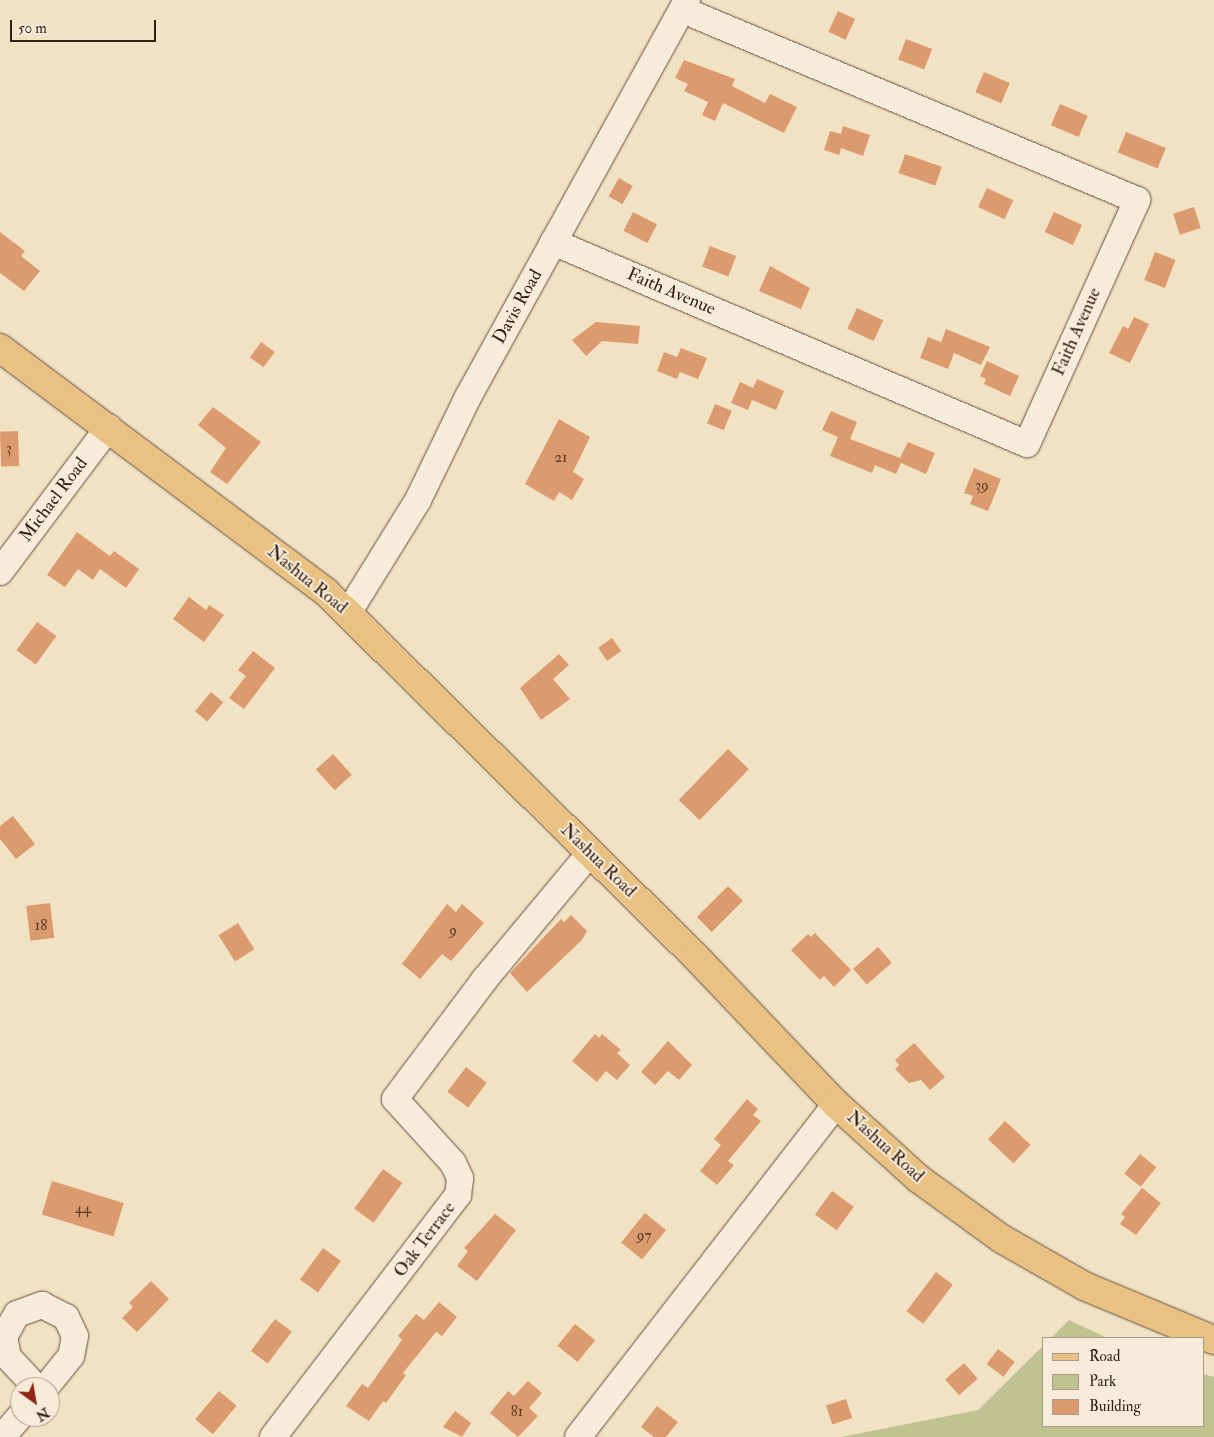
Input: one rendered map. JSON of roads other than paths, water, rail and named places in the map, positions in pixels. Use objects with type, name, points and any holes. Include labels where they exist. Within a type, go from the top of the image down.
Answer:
[{"type":"main road","name":"Nashua Road","points":[[0,348],[109,427],[326,592],[589,854],[695,956],[836,1104],[919,1179],[1002,1239],[1084,1286],[1214,1340]]},
{"type":"street","name":"Davis Road","points":[[348,613],[418,500],[468,397],[685,5]]},
{"type":"street","name":"Faith Avenue","points":[[553,242],[1027,444],[1137,200],[685,5]]},
{"type":"street","name":"Michael Road","points":[[0,572],[109,427]]},
{"type":"street","name":"Oak Terrace","points":[[273,1437],[458,1195],[460,1178],[453,1162],[395,1099],[490,973],[589,854]]},
{"type":"street","points":[[578,1437],[836,1104]]},
{"type":"street","points":[[27,1377],[8,1357],[4,1337],[17,1314],[42,1305],[66,1317],[75,1336],[72,1356],[54,1377]]},
{"type":"street","points":[[2,1437],[11,1427]]}]
